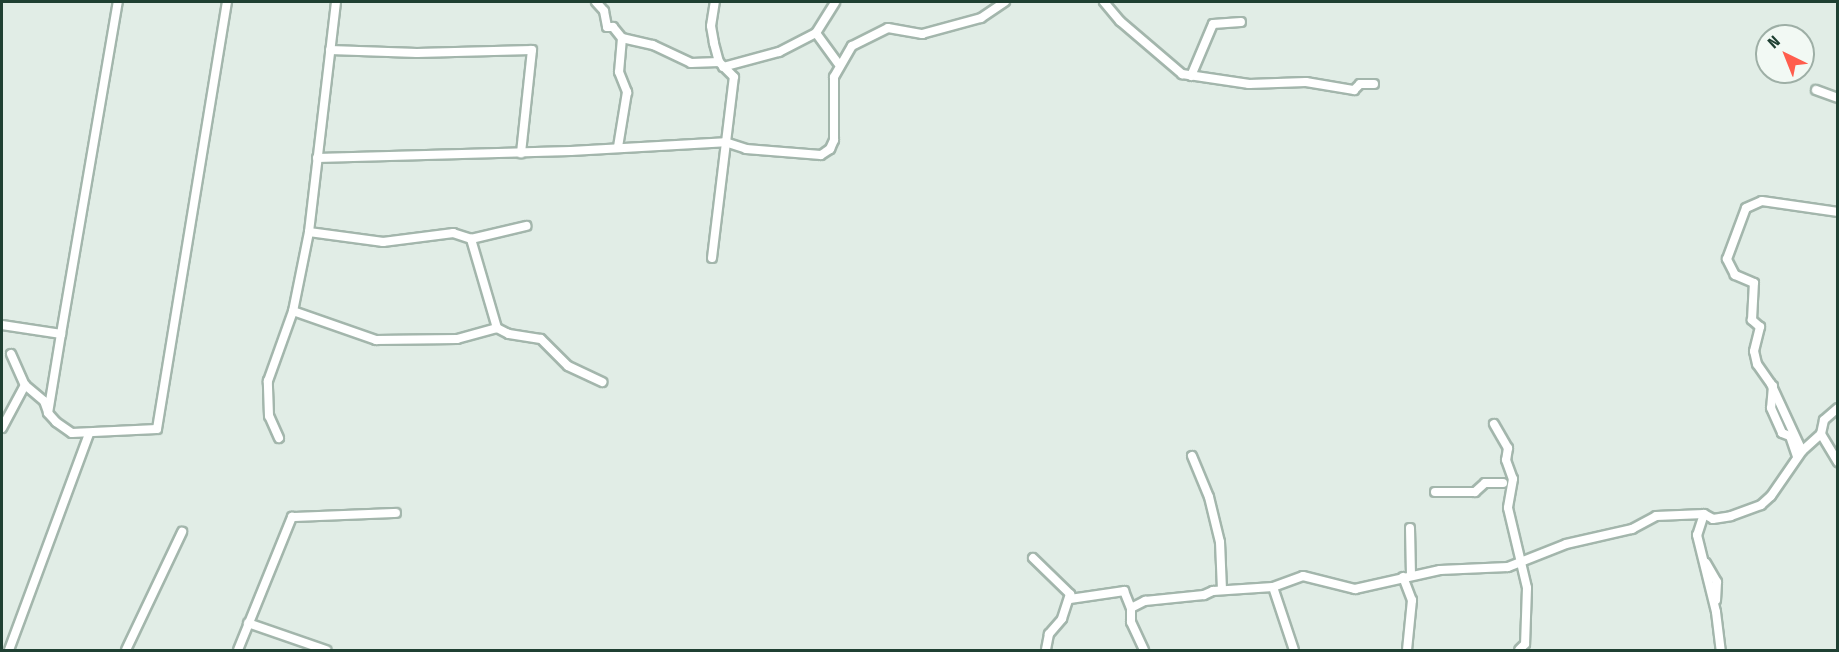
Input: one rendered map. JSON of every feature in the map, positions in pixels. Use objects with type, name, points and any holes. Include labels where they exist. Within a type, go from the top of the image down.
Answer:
[{"type":"street","points":[[48,413],[118,2]]},
{"type":"street","points":[[11,354],[25,385],[44,401],[48,413],[72,433],[157,429],[227,2]]},
{"type":"street","points":[[279,438],[269,417],[268,381],[293,311],[309,232],[336,2]]},
{"type":"street","points":[[596,2],[604,10],[607,27],[613,27],[622,38],[653,45],[692,63],[721,65],[779,52],[816,33],[835,2]]},
{"type":"street","points":[[712,258],[734,77],[721,65],[711,26],[715,2]]},
{"type":"street","points":[[317,158],[521,153],[725,142],[746,149],[827,153],[834,140],[831,97],[838,63],[852,46],[873,33],[888,28],[922,34],[981,18],[1005,2]]},
{"type":"street","points":[[1104,2],[1175,69],[1191,75],[1249,84],[1305,82],[1354,90],[1360,84],[1374,84]]},
{"type":"street","points":[[1191,75],[1213,24],[1241,22]]},
{"type":"street","points":[[816,33],[838,63]]},
{"type":"street","points":[[618,147],[627,92],[619,68],[622,38]]},
{"type":"street","points":[[330,50],[417,53],[532,50],[521,153]]},
{"type":"street","points":[[1816,90],[1838,98]]},
{"type":"street","points":[[1802,451],[1773,386],[1759,369],[1754,353],[1760,327],[1752,320],[1754,283],[1735,275],[1727,259],[1746,208],[1762,201],[1838,212]]},
{"type":"street","points":[[309,232],[382,242],[453,233],[471,239],[526,226]]},
{"type":"street","points":[[471,239],[497,328]]},
{"type":"street","points":[[293,311],[376,340],[457,339],[497,328],[509,334],[541,339],[568,366],[603,382]]},
{"type":"street","points":[[2,325],[61,334]]},
{"type":"street","points":[[2,428],[25,385]]},
{"type":"street","points":[[1773,386],[1771,408],[1782,433],[1790,436],[1797,459]]},
{"type":"street","points":[[1131,608],[1145,601],[1204,596],[1222,590],[1273,587],[1303,576],[1355,589],[1407,576],[1519,563],[1566,544],[1632,529],[1656,516],[1704,514],[1713,519],[1761,505],[1784,482],[1802,451],[1821,434],[1824,420],[1838,408]]},
{"type":"street","points":[[1494,424],[1508,448],[1506,460],[1513,479],[1508,495]]},
{"type":"street","points":[[9,651],[89,434]]},
{"type":"street","points":[[1821,434],[1838,462]]},
{"type":"street","points":[[1192,456],[1209,497],[1220,543],[1222,590]]},
{"type":"street","points":[[1435,492],[1475,492],[1485,483],[1503,483],[1508,495],[1519,563],[1527,588],[1525,644],[1519,651]]},
{"type":"street","points":[[238,651],[292,517],[396,513]]},
{"type":"street","points":[[1704,514],[1697,529],[1704,562],[1717,582],[1716,610],[1721,651]]},
{"type":"street","points":[[1407,651],[1412,600],[1407,576],[1410,528]]},
{"type":"street","points":[[126,651],[182,532]]},
{"type":"street","points":[[1033,558],[1070,599]]},
{"type":"street","points":[[1273,587],[1294,651]]},
{"type":"street","points":[[1070,599],[1114,595],[1122,591],[1131,608],[1131,622],[1144,651]]},
{"type":"street","points":[[1046,651],[1049,634],[1062,619],[1070,599]]},
{"type":"street","points":[[249,623],[326,651]]}]
